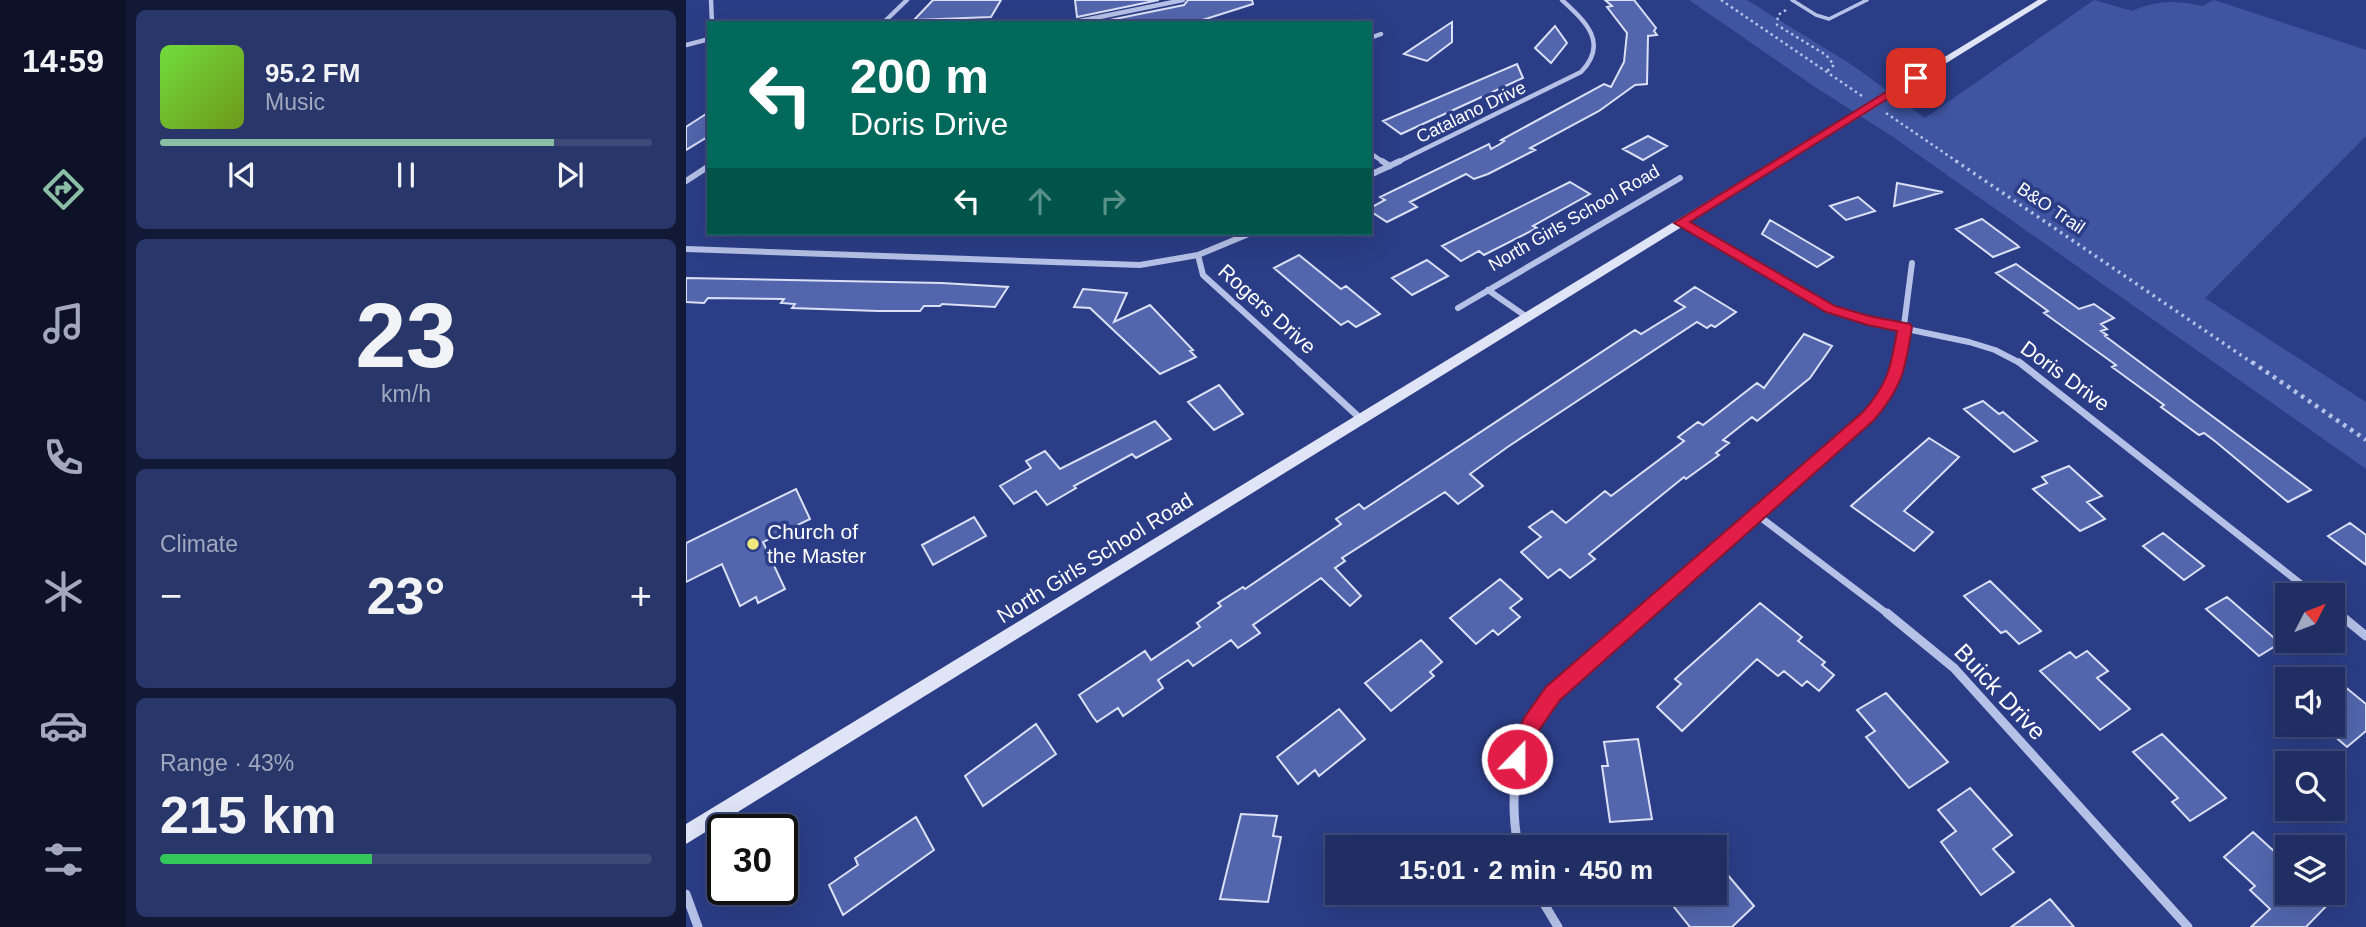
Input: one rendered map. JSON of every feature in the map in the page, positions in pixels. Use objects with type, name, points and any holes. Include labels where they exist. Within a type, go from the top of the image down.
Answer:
[{"type":"main road","name":"North Girls School Road","points":[[686,835],[2044,0]]},
{"type":"street","points":[[711,0],[712,21]]},
{"type":"street","points":[[885,21],[907,0]]},
{"type":"street","points":[[1080,21],[1183,0]]},
{"type":"street","name":"Catalano Drive","points":[[1372,174],[1582,72],[1594,57],[1595,39],[1584,22],[1562,0]]},
{"type":"street","points":[[1372,37],[1381,34]]},
{"type":"street","points":[[686,45],[707,40]]},
{"type":"street","points":[[1372,154],[1390,166]]},
{"type":"street","points":[[686,181],[707,167]]},
{"type":"street","name":"North Girls School Road","points":[[1458,308],[1680,178]]},
{"type":"street","name":"Doris Drive","points":[[1681,223],[1830,309],[1868,321],[1905,327],[1995,350],[2028,367],[2300,583]]},
{"type":"street","points":[[1198,255],[1246,235]]},
{"type":"street","name":"Rogers Drive","points":[[686,249],[1140,265],[1198,255],[1203,275],[1361,419]]},
{"type":"street","points":[[1516,835],[1512,804],[1517,759],[1531,724],[1545,703],[1574,674],[1878,406],[1898,372],[1912,263]]},
{"type":"street","name":"North Girls School Road","points":[[1488,290],[1527,317]]},
{"type":"street","name":"Buick Drive","points":[[1756,514],[1900,623],[1954,668],[2188,927]]},
{"type":"street","points":[[2345,619],[2366,636]]},
{"type":"street","points":[[686,894],[698,927]]},
{"type":"street","points":[[1545,905],[1558,927]]},
{"type":"lane","points":[[1792,0],[1816,15],[1829,19],[1867,0]]},
{"type":"path","name":"B&O Trail","points":[[1721,0],[2366,440]]},
{"type":"path","points":[[1794,6],[1777,15],[1777,25],[1826,55],[1834,65],[1826,72]]},
{"type":"shaded area","points":[[1689,0],[1747,0],[1852,65],[1925,118],[2094,0],[2132,11],[2158,3],[2175,2],[2202,6],[2214,0],[2366,50],[2366,136],[2205,298],[2366,402],[2366,469],[1893,137]]},
{"type":"building","points":[[933,0],[1001,0],[991,17],[914,20]]},
{"type":"building","points":[[1075,0],[1159,0],[1077,17]]},
{"type":"building","points":[[1188,0],[1252,0],[1253,4],[1199,21],[1105,21],[1184,5]]},
{"type":"building","points":[[1605,0],[1634,0],[1656,28],[1654,31],[1657,35],[1648,36],[1647,84],[1635,85],[1599,111],[1530,148],[1535,150],[1488,174],[1474,179],[1466,174],[1410,202],[1417,207],[1387,222],[1372,212],[1372,207],[1385,200],[1380,197],[1489,144],[1491,149],[1504,141],[1501,140],[1604,84],[1611,87],[1624,62],[1627,33],[1607,7],[1612,6]]},
{"type":"building","points":[[1452,22],[1452,42],[1427,61],[1404,54]]},
{"type":"building","points":[[1555,26],[1567,43],[1551,63],[1535,48]]},
{"type":"building","points":[[1517,64],[1523,78],[1401,134],[1383,121]]},
{"type":"building","points":[[707,113],[707,137],[686,150],[686,127]]},
{"type":"building","points":[[1648,136],[1667,146],[1643,160],[1623,149]]},
{"type":"building","points":[[1570,182],[1590,194],[1533,226],[1537,228],[1484,255],[1479,251],[1461,261],[1442,246]]},
{"type":"building","points":[[1897,183],[1943,192],[1894,206]]},
{"type":"building","points":[[1858,197],[1875,211],[1846,220],[1830,206]]},
{"type":"building","points":[[1982,219],[2019,247],[1993,257],[1956,229]]},
{"type":"building","points":[[1770,220],[1833,257],[1817,267],[1762,234]]},
{"type":"building","points":[[1299,255],[1341,289],[1346,286],[1380,314],[1356,327],[1348,321],[1341,325],[1274,268]]},
{"type":"building","points":[[1427,260],[1448,276],[1412,295],[1392,278]]},
{"type":"building","points":[[2016,264],[2079,309],[2094,304],[2114,318],[2101,324],[2107,329],[2101,331],[2107,335],[2105,336],[2311,490],[2288,502],[2204,433],[2199,435],[2161,407],[2164,405],[2112,367],[2116,365],[2044,313],[2048,311],[1996,273]]},
{"type":"building","points":[[686,278],[942,283],[1008,287],[995,307],[942,304],[924,306],[920,311],[878,311],[792,308],[795,304],[781,303],[784,299],[708,298],[704,303],[686,302]]},
{"type":"building","points":[[1695,287],[1736,312],[1715,327],[1711,325],[1707,328],[1697,322],[1509,446],[1470,474],[1483,486],[1458,504],[1445,492],[1342,558],[1345,561],[1335,568],[1361,596],[1350,606],[1321,578],[1253,625],[1260,633],[1238,648],[1231,640],[1193,666],[1188,660],[1158,680],[1163,688],[1123,716],[1118,708],[1097,722],[1093,717],[1079,695],[1145,651],[1151,660],[1200,627],[1197,623],[1221,606],[1218,603],[1243,587],[1245,589],[1341,524],[1336,519],[1359,504],[1364,509],[1635,330],[1641,334],[1685,307],[1675,301]]},
{"type":"building","points":[[1083,289],[1127,293],[1114,322],[1150,305],[1193,350],[1190,351],[1196,357],[1160,374],[1090,308],[1074,307]]},
{"type":"building","points":[[1804,334],[1832,346],[1810,378],[1757,421],[1752,417],[1723,440],[1729,443],[1716,453],[1719,455],[1686,479],[1684,477],[1589,554],[1595,559],[1570,578],[1560,569],[1548,578],[1521,552],[1541,537],[1529,527],[1552,511],[1566,523],[1605,491],[1611,496],[1684,441],[1678,437],[1698,422],[1703,425],[1757,383],[1764,388]]},
{"type":"building","points":[[1219,385],[1243,414],[1214,430],[1188,402]]},
{"type":"building","points":[[1983,401],[1999,414],[2003,412],[2037,441],[2014,452],[1964,409]]},
{"type":"building","points":[[1155,421],[1171,439],[1136,458],[1132,454],[1074,486],[1076,488],[1047,505],[1036,491],[1014,504],[1000,486],[1031,468],[1026,461],[1045,451],[1060,469]]},
{"type":"building","points":[[1929,438],[1959,457],[1904,511],[1933,532],[1914,551],[1851,506]]},
{"type":"building","points":[[2069,466],[2102,496],[2087,502],[2105,519],[2080,531],[2033,489],[2047,483],[2042,477]]},
{"type":"building","points":[[796,489],[810,519],[763,542],[785,589],[758,603],[756,597],[740,606],[722,564],[686,582],[686,543]]},
{"type":"building","points":[[974,517],[986,536],[933,565],[922,545]]},
{"type":"building","points":[[2350,523],[2366,535],[2366,565],[2328,536]]},
{"type":"building","points":[[2163,533],[2204,566],[2184,580],[2143,546]]},
{"type":"building","points":[[1500,579],[1522,599],[1510,608],[1520,617],[1498,635],[1493,630],[1476,644],[1450,618]]},
{"type":"building","points":[[1990,581],[2041,631],[2019,644],[2006,631],[2001,633],[1964,596]]},
{"type":"building","points":[[2227,597],[2275,639],[2275,646],[2259,656],[2206,609]]},
{"type":"building","points":[[1760,603],[1802,637],[1798,641],[1825,662],[1822,665],[1834,675],[1819,691],[1807,681],[1802,686],[1784,671],[1778,676],[1757,659],[1682,731],[1657,707],[1681,684],[1675,679]]},
{"type":"building","points":[[1421,640],[1442,662],[1430,672],[1434,676],[1391,711],[1365,683]]},
{"type":"building","points":[[2087,651],[2108,671],[2097,678],[2130,709],[2100,730],[2040,671],[2070,652],[2076,658]]},
{"type":"building","points":[[2345,687],[2366,704],[2366,731],[2347,747],[2335,737],[2345,737]]},
{"type":"building","points":[[1886,693],[1948,762],[1909,788],[1866,737],[1875,731],[1857,710]]},
{"type":"building","points":[[1339,709],[1365,739],[1319,776],[1315,770],[1298,784],[1277,757]]},
{"type":"building","points":[[1036,724],[1056,754],[983,806],[965,776]]},
{"type":"building","points":[[2162,734],[2226,798],[2190,821],[2172,802],[2178,798],[2133,752]]},
{"type":"building","points":[[1638,739],[1652,819],[1610,822],[1602,766],[1608,766],[1604,742]]},
{"type":"building","points":[[1970,788],[2012,835],[1993,849],[2014,872],[1981,895],[1941,842],[1956,831],[1938,810]]},
{"type":"building","points":[[1241,814],[1277,816],[1273,836],[1281,837],[1268,902],[1220,899]]},
{"type":"building","points":[[916,817],[934,850],[843,915],[829,885],[858,865],[855,858]]},
{"type":"building","points":[[2253,832],[2275,852],[2275,905],[2327,905],[2306,927],[2251,927],[2270,909],[2250,890],[2255,886],[2224,857]]},
{"type":"building","points":[[1727,874],[1754,906],[1732,927],[1690,927],[1672,905],[1727,905]]},
{"type":"building","points":[[2050,899],[2074,927],[2011,927]]},
{"type":"place","name":"Church of the Master","points":[[753,544]]},
{"type":"route","points":[[1517,759],[1531,724],[1553,693],[1868,416],[1887,395],[1898,372],[1905,327],[1868,321],[1830,309],[1681,223],[1916,78]]}]
